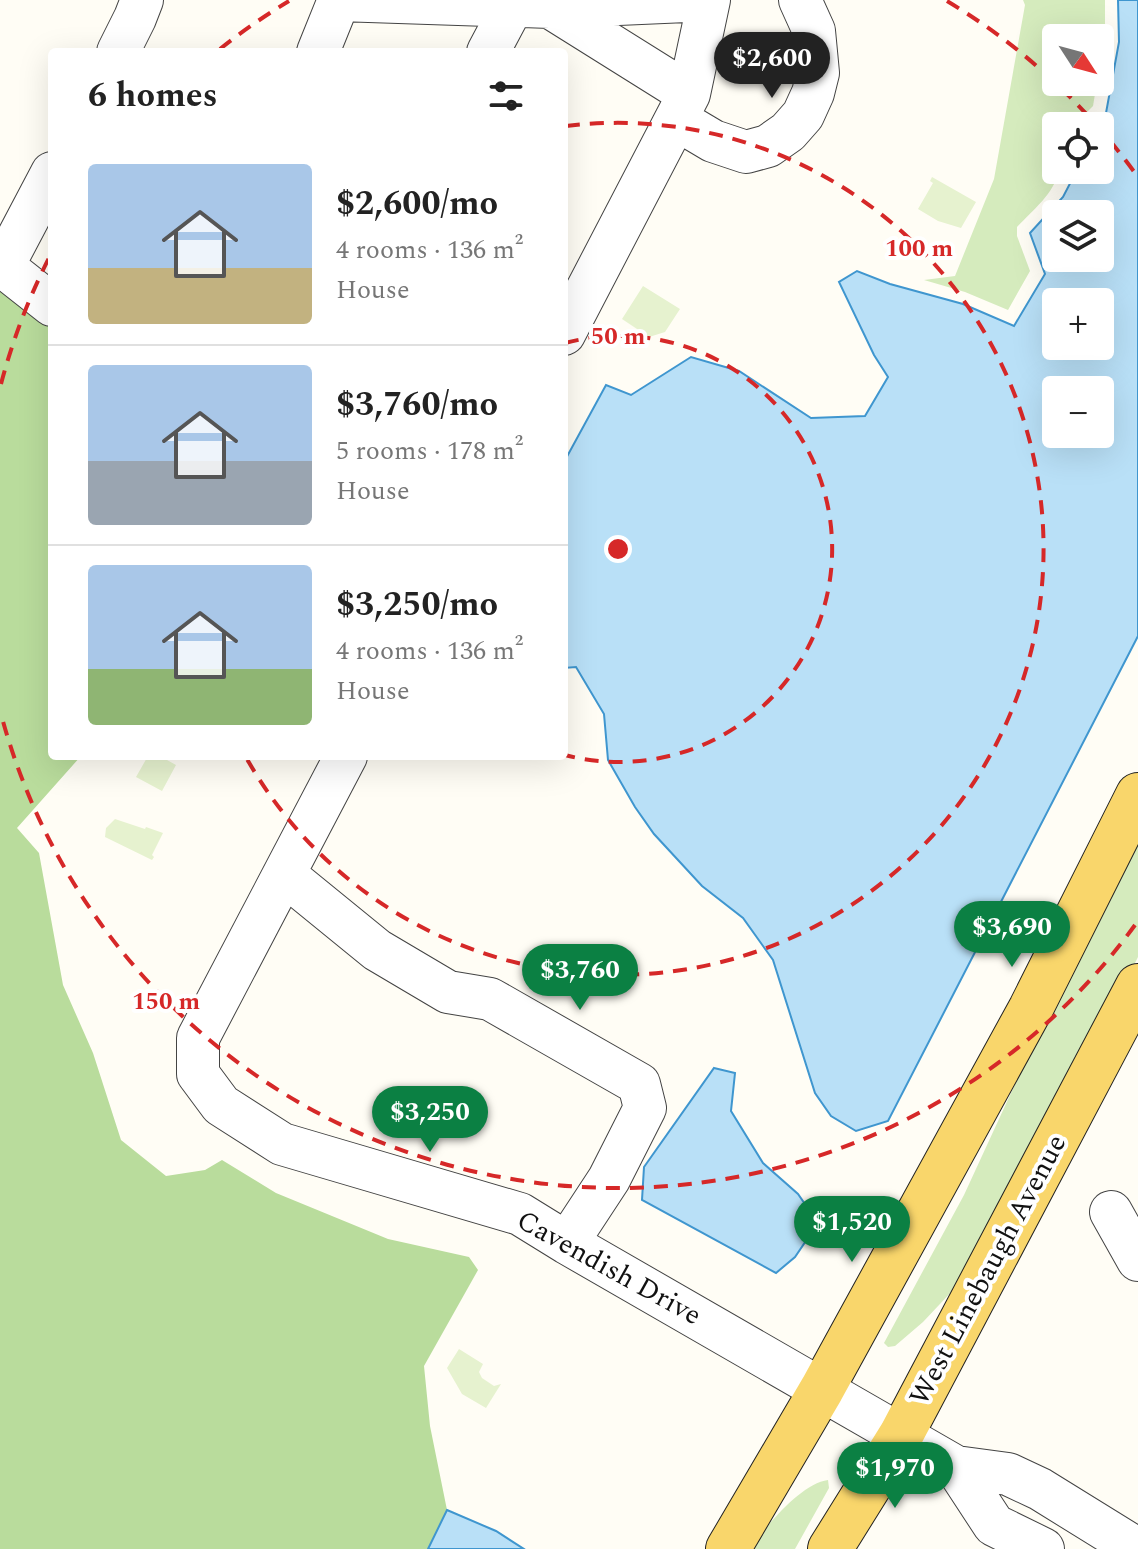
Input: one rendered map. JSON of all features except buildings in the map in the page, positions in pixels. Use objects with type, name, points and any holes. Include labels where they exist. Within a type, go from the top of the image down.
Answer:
[{"type":"main road","points":[[728,1549],[822,1389],[1036,999],[1138,795]]},
{"type":"main road","name":"West Linebaugh Avenue","points":[[830,1549],[901,1435],[1138,986]]},
{"type":"street","points":[[120,48],[142,0]]},
{"type":"street","points":[[320,48],[339,0],[527,4],[709,0],[683,106],[568,326]]},
{"type":"street","points":[[527,4],[683,106],[713,141],[746,152],[768,146],[788,132],[803,115],[813,93],[818,73],[814,31],[800,0]]},
{"type":"street","points":[[491,48],[527,4]]},
{"type":"street","points":[[48,180],[2,265],[48,302]]},
{"type":"street","name":"Cavendish Drive","points":[[344,760],[198,1038],[198,1074],[221,1105],[282,1144],[520,1214],[956,1467]]},
{"type":"street","points":[[285,875],[377,950],[412,971],[448,992],[490,999],[639,1084],[645,1108],[609,1179],[567,1243]]},
{"type":"street","points":[[1111,1212],[1138,1260]]},
{"type":"street","points":[[956,1467],[994,1525],[1038,1546],[1056,1499]]},
{"type":"street","points":[[956,1467],[1008,1474],[1056,1499],[1137,1549]]},
{"type":"green space","points":[[1023,0],[1105,0],[1105,24],[1042,24],[1042,96],[1095,96],[1093,106],[1087,112],[1042,112],[1042,184],[1054,184],[1017,227],[1017,236],[1030,271],[1008,310],[965,292],[924,280],[955,276],[994,179],[1025,5]]},
{"type":"green space","points":[[932,177],[976,202],[961,228],[938,221],[918,209],[933,183],[930,181]]},
{"type":"green space","points":[[0,282],[48,318],[48,760],[77,760],[17,828],[39,853],[63,985],[93,1053],[121,1140],[166,1176],[205,1170],[222,1160],[276,1193],[388,1239],[469,1257],[478,1270],[424,1366],[430,1426],[447,1510],[428,1549],[0,1549]]},
{"type":"green space","points":[[643,286],[680,309],[665,332],[649,337],[622,319]]},
{"type":"green space","points":[[146,760],[167,760],[176,765],[162,791],[136,777]]},
{"type":"green space","points":[[115,819],[163,833],[152,860],[105,837],[106,828]]},
{"type":"green space","points":[[1138,829],[1138,957],[1093,1047],[955,1288],[923,1322],[895,1346],[888,1347],[884,1343],[964,1195]]},
{"type":"green space","points":[[459,1349],[483,1364],[479,1372],[482,1378],[494,1386],[501,1384],[486,1408],[462,1394],[447,1368]]},
{"type":"green space","points":[[828,1480],[829,1488],[795,1549],[749,1549],[795,1498]]},
{"type":"water","points":[[1118,0],[1138,0],[1138,636],[888,1121],[856,1131],[831,1116],[815,1093],[773,960],[743,918],[702,886],[654,834],[635,807],[608,760],[604,714],[576,667],[568,668],[568,455],[606,385],[631,395],[691,357],[739,371],[811,418],[865,416],[888,377],[839,282],[857,271],[890,284],[963,304],[1014,326],[1044,272],[1114,272],[1114,200],[1060,200],[1070,184],[1114,184],[1114,112],[1106,112],[1109,96],[1114,96],[1114,69],[1119,42]]},
{"type":"water","points":[[1042,220],[1042,266],[1030,233]]},
{"type":"water","points":[[714,1068],[735,1073],[731,1111],[763,1163],[798,1194],[818,1223],[795,1257],[776,1273],[642,1200],[644,1167]]},
{"type":"water","points":[[447,1510],[496,1531],[524,1549],[428,1549]]}]
